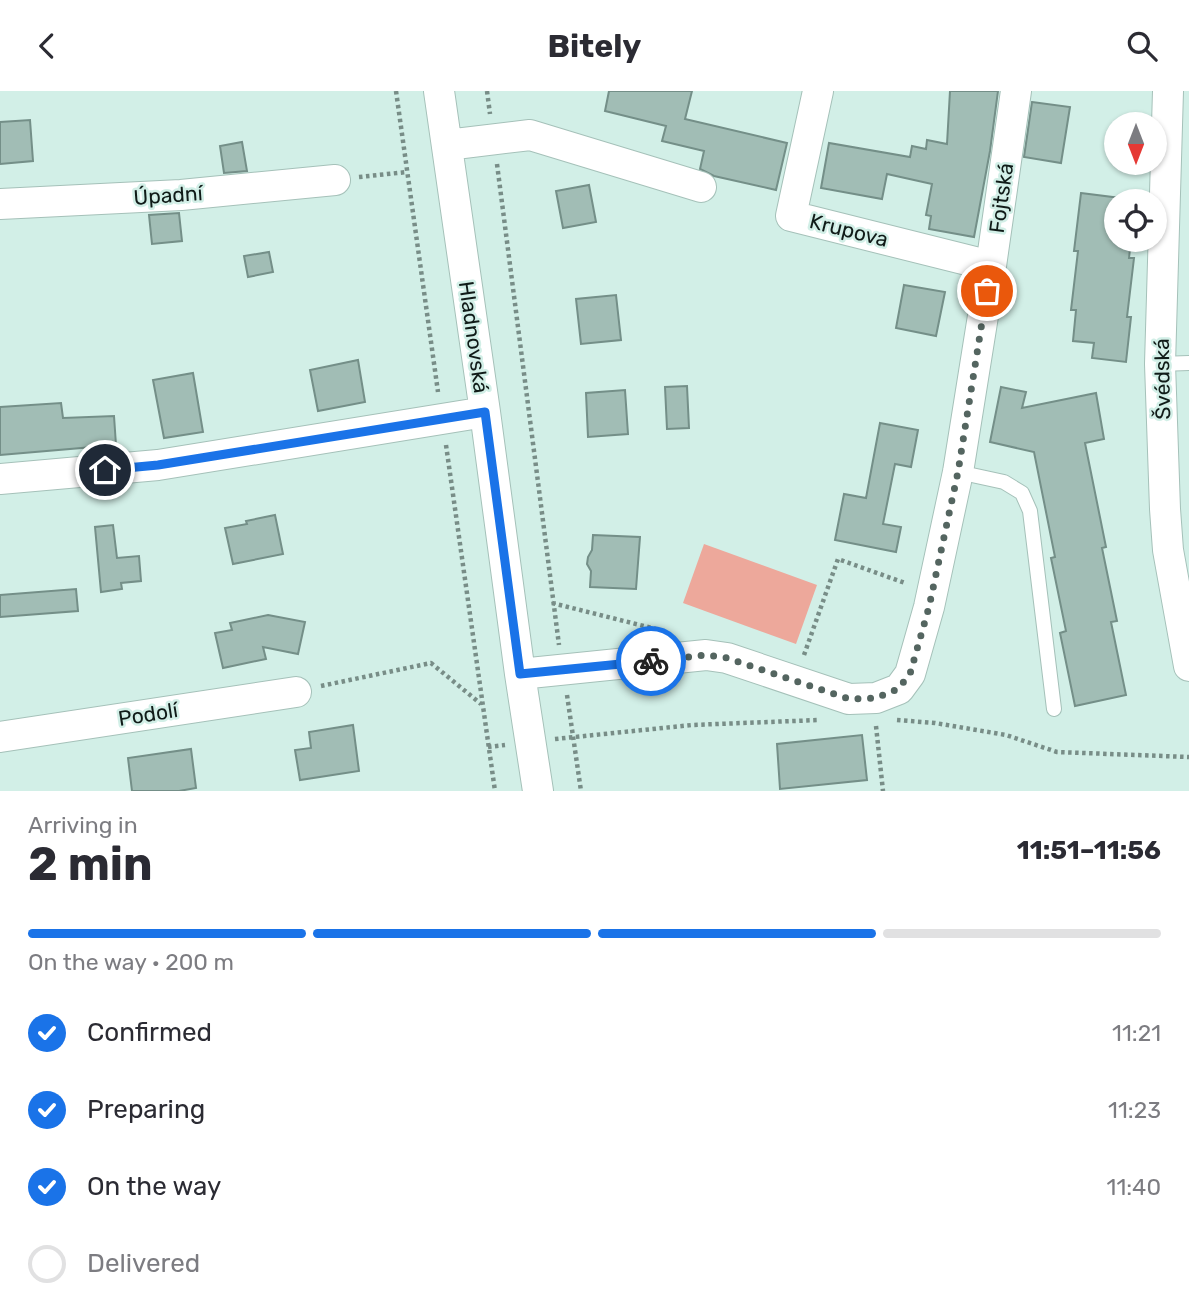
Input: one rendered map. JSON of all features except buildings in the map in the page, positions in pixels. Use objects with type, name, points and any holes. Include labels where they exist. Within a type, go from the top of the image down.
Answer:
[{"type":"street","name":"Hladnovská","points":[[439,91],[538,791]]},
{"type":"street","name":"Krupova","points":[[818,91],[791,216],[991,265]]},
{"type":"street","name":"Fojtská","points":[[880,712],[910,674],[929,607],[958,472],[1016,91]]},
{"type":"street","name":"Švédská","points":[[1168,91],[1175,364],[1165,509],[1168,550],[1189,666]]},
{"type":"street","points":[[447,145],[530,135],[702,187]]},
{"type":"street","name":"Úpadní","points":[[0,204],[181,195],[335,180]]},
{"type":"street","points":[[0,479],[158,465],[485,412]]},
{"type":"street","points":[[520,674],[706,655],[727,658],[880,712]]},
{"type":"street","name":"Podolí","points":[[0,737],[296,692]]},
{"type":"lane","points":[[958,472],[1004,481],[1022,493],[1030,511],[1054,709]]},
{"type":"path","points":[[487,91],[552,603],[581,791]]},
{"type":"path","points":[[335,180],[407,172]]},
{"type":"path","points":[[803,656],[838,559],[907,583]]},
{"type":"path","points":[[552,603],[673,634]]},
{"type":"path","points":[[296,692],[431,663],[482,704]]},
{"type":"path","points":[[883,791],[880,712],[1006,735],[1057,752],[1189,758]]},
{"type":"path","points":[[573,737],[692,725],[823,720]]},
{"type":"shaded area","points":[[704,544],[817,585],[796,644],[683,603]]},
{"type":"way so far","points":[[651,661],[706,655],[727,658],[849,699],[876,698],[898,689],[910,674],[929,607],[958,472],[987,291]]},
{"type":"route","points":[[105,470],[158,465],[485,412],[520,674],[651,661]]}]
